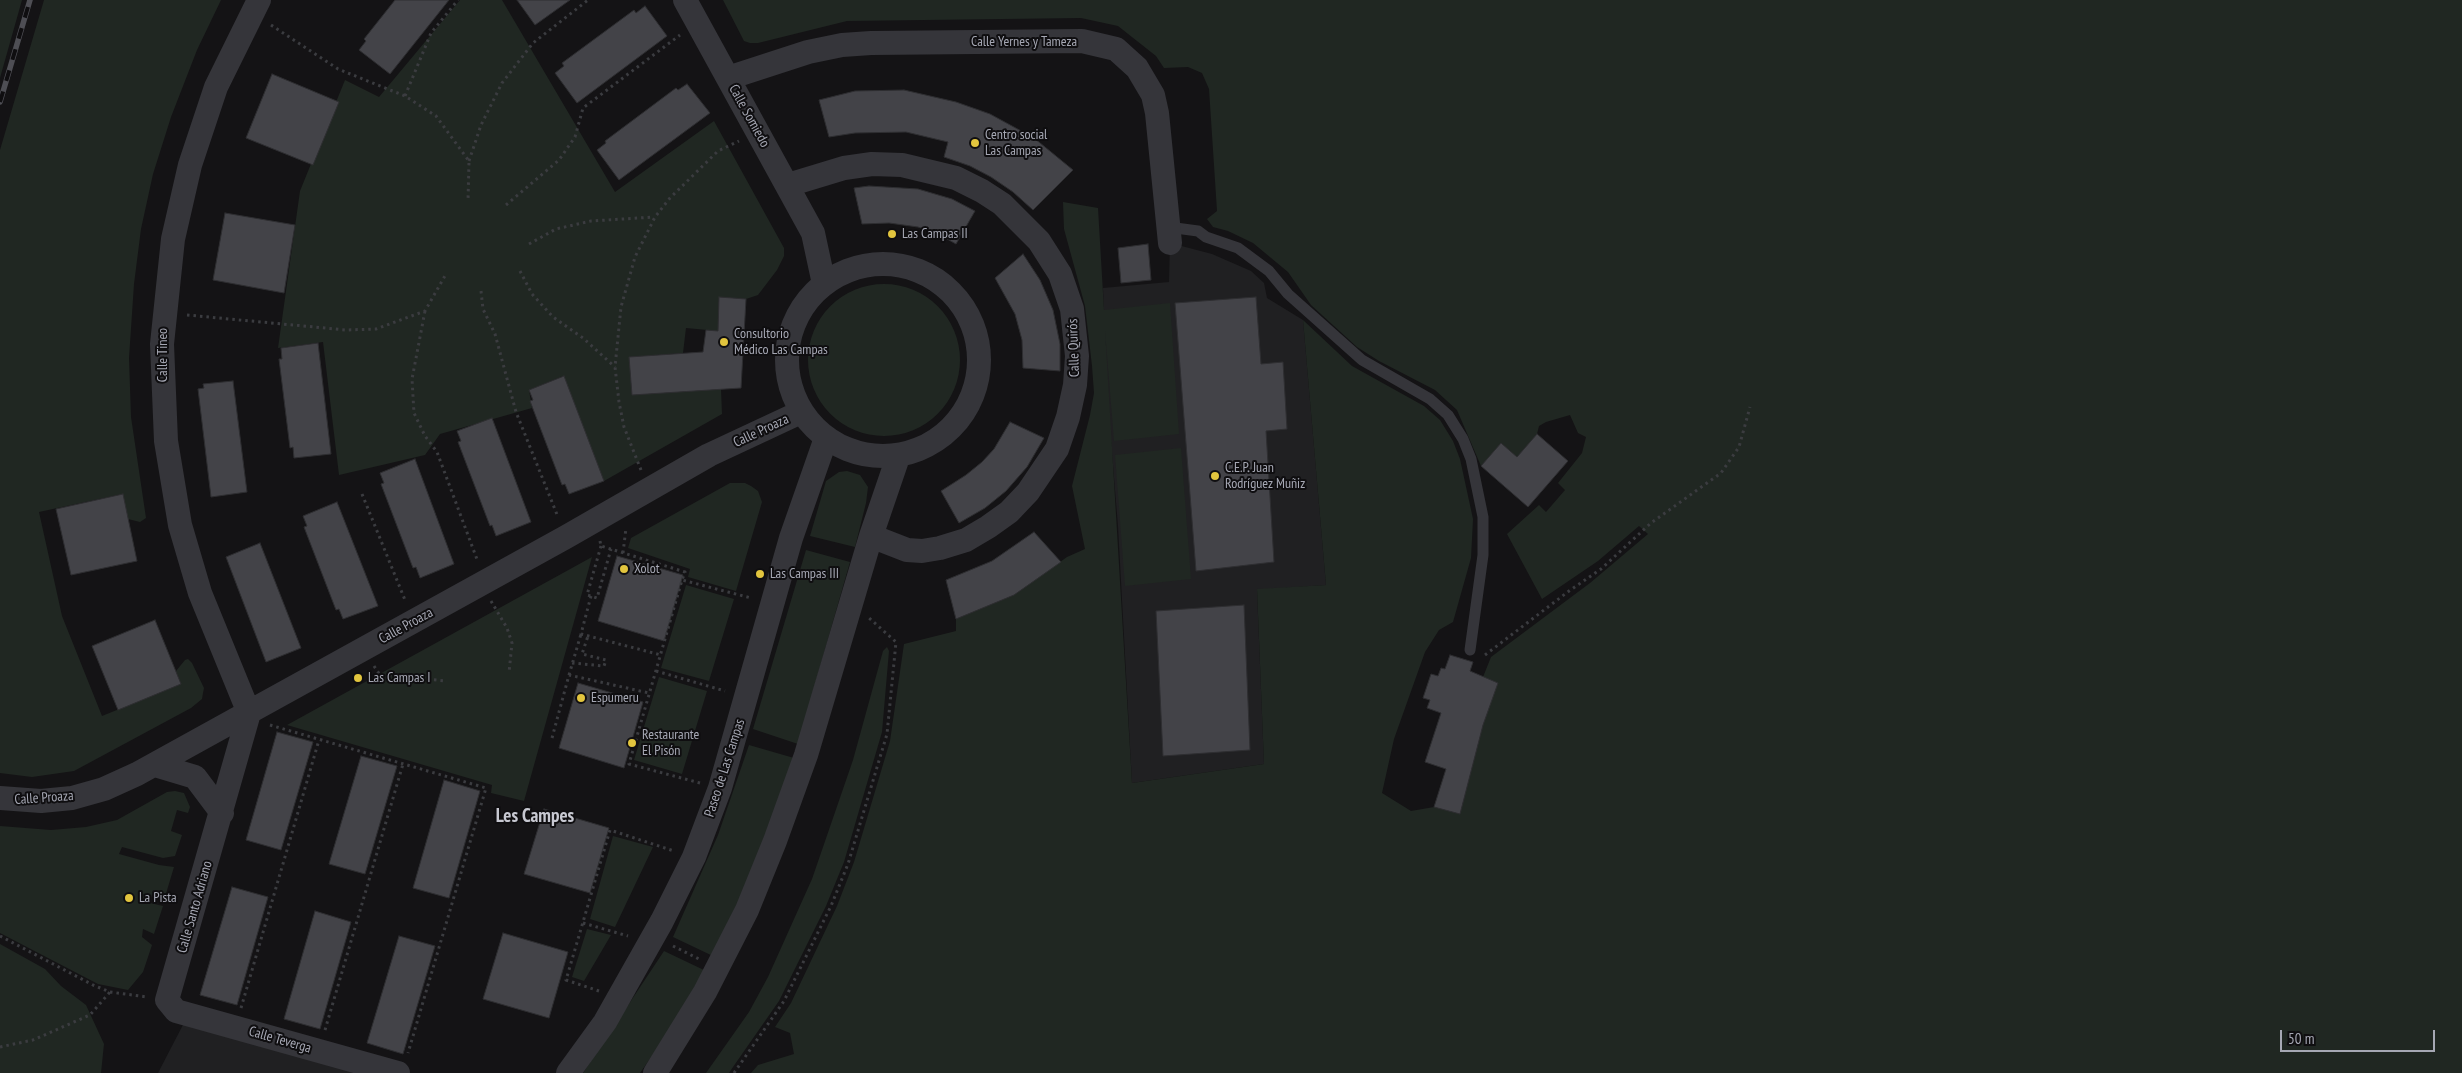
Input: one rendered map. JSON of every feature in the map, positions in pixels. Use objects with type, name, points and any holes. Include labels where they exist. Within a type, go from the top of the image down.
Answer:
[{"type":"street","name":"Calle Somiedo","points":[[685,0],[813,233],[824,284]]},
{"type":"street","name":"Calle Tineo","points":[[249,716],[200,592],[180,525],[166,441],[162,375],[164,312],[173,239],[190,165],[216,87],[255,6]]},
{"type":"street","name":"Calle Yernes y Tameza","points":[[728,78],[808,52],[871,43],[1082,41],[1116,49],[1137,68],[1153,95],[1157,112],[1169,235]]},
{"type":"street","name":"Calle Quirós","points":[[788,185],[835,170],[872,164],[902,166],[956,178],[1002,204],[1039,241],[1060,274],[1072,308],[1077,356],[1075,384],[1068,417],[1057,449],[1028,492],[1009,512],[988,527],[966,540],[940,548],[922,551],[907,550],[871,536]]},
{"type":"street","name":"Calle Somiedo","points":[[813,233],[848,270]]},
{"type":"street","points":[[880,264],[900,266],[931,277],[955,296],[969,315],[976,334],[980,355],[978,378],[971,400],[960,419],[946,434],[928,445],[898,457],[857,454],[826,438],[801,412],[792,391],[787,369],[788,336],[805,303],[824,284],[848,270],[880,264]]},
{"type":"street","name":"Calle Proaza","points":[[0,798],[41,801],[72,798],[104,790],[249,716],[362,650],[709,455],[801,412]]},
{"type":"street","name":"Paseo de Las Campas","points":[[568,1073],[605,1022],[619,998],[694,857],[720,788],[772,604],[826,438]]},
{"type":"street","points":[[655,1073],[705,992],[747,910],[775,841],[806,754],[871,536],[898,457]]},
{"type":"street","name":"Calle Santo Adriano","points":[[167,1000],[249,716]]},
{"type":"street","points":[[155,765],[195,777],[222,814]]},
{"type":"street","name":"Calle Teverga","points":[[167,1000],[176,1011],[319,1051],[389,1067]]},
{"type":"lane","points":[[1169,235],[1198,231],[1206,237],[1238,248],[1269,271],[1288,294],[1362,360],[1430,399],[1448,415],[1463,439],[1471,458],[1483,517],[1483,555],[1470,650]]},
{"type":"path","points":[[405,96],[431,33],[458,0]]},
{"type":"path","points":[[468,201],[469,161],[481,125],[502,83],[533,42],[588,0]]},
{"type":"path","points":[[255,6],[338,69],[405,96],[436,116],[469,161]]},
{"type":"path","points":[[506,205],[559,160],[575,137],[583,108],[697,22]]},
{"type":"path","points":[[651,489],[636,462],[624,427],[617,394],[615,367],[621,307],[636,257],[654,217],[686,181],[718,151],[757,131]]},
{"type":"path","points":[[529,244],[556,229],[591,221],[654,217]]},
{"type":"path","points":[[520,271],[532,294],[553,317],[583,338],[615,367]]},
{"type":"path","points":[[446,274],[425,311],[412,379],[414,413],[425,436],[437,452],[486,582],[490,600],[507,628],[512,643],[509,673]]},
{"type":"path","points":[[481,291],[483,309],[495,334],[516,412],[566,537]]},
{"type":"path","points":[[164,312],[346,330],[376,329],[425,311]]},
{"type":"path","points":[[1470,650],[1484,656],[1569,590],[1601,569],[1651,523],[1721,473],[1739,447],[1750,407]]},
{"type":"path","points":[[362,494],[414,621]]},
{"type":"path","points":[[599,518],[601,546],[587,595],[597,598],[611,549]]},
{"type":"path","points":[[601,546],[685,572],[629,764],[720,788]]},
{"type":"path","points":[[682,580],[772,604]]},
{"type":"path","points":[[552,738],[591,596]]},
{"type":"path","points":[[734,1073],[784,1001],[831,906],[848,864],[886,734],[896,642],[852,602]]},
{"type":"path","points":[[581,634],[660,655]]},
{"type":"path","points":[[572,663],[604,666],[606,660],[582,654],[588,636]]},
{"type":"path","points":[[362,650],[380,674],[447,681]]},
{"type":"path","points":[[656,671],[747,697]]},
{"type":"path","points":[[569,675],[650,693]]},
{"type":"path","points":[[249,716],[319,740],[486,788],[389,1067]]},
{"type":"path","points":[[236,1028],[319,740]]},
{"type":"path","points":[[319,1051],[403,764]]},
{"type":"path","points":[[619,998],[566,980],[610,830],[694,857]]},
{"type":"path","points":[[583,923],[652,939],[717,968]]},
{"type":"path","points":[[0,936],[92,985],[110,992],[167,1000]]},
{"type":"path","points":[[0,1047],[33,1040],[90,1014],[110,992]]},
{"type":"shaded area","points":[[0,0],[22,0],[0,78]]},
{"type":"shaded area","points":[[44,0],[221,0],[197,50],[171,117],[153,174],[141,229],[134,284],[129,358],[131,417],[146,518],[140,522],[128,519],[122,494],[39,512],[62,616],[102,716],[181,684],[176,671],[188,659],[192,663],[204,688],[202,699],[191,708],[74,771],[32,777],[0,773],[0,150]]},
{"type":"shaded area","points":[[460,0],[502,0],[615,192],[714,121],[784,248],[784,256],[777,270],[758,295],[746,299],[719,297],[718,331],[686,328],[683,353],[629,357],[632,395],[721,389],[722,414],[604,481],[563,376],[529,390],[532,408],[440,434],[425,455],[339,475],[323,342],[278,348],[300,191],[345,80],[379,97]]},
{"type":"shaded area","points":[[723,0],[2462,0],[2462,1073],[751,1073],[758,1065],[794,1054],[790,1033],[775,1027],[791,1003],[837,906],[854,862],[890,741],[904,644],[956,631],[956,619],[1014,595],[1067,557],[1085,549],[1072,486],[1094,393],[1085,306],[1064,229],[1063,202],[1098,208],[1104,310],[1170,303],[1179,434],[1114,441],[1105,330],[1132,783],[1264,764],[1257,589],[1326,585],[1303,320],[1352,366],[1424,406],[1440,420],[1453,441],[1460,459],[1473,519],[1471,558],[1453,622],[1439,630],[1425,652],[1394,739],[1382,793],[1411,811],[1434,807],[1460,814],[1483,725],[1497,683],[1483,677],[1491,657],[1590,583],[1648,534],[1639,526],[1598,561],[1542,599],[1507,534],[1539,505],[1546,512],[1565,490],[1558,483],[1582,453],[1586,437],[1578,433],[1570,415],[1539,426],[1537,434],[1517,457],[1501,443],[1481,466],[1457,410],[1435,390],[1379,361],[1357,347],[1311,305],[1288,272],[1253,243],[1228,231],[1213,227],[1207,219],[1217,211],[1209,89],[1202,73],[1188,67],[1164,68],[1156,56],[1118,26],[1081,18],[847,21],[758,43],[750,43],[744,41]]},
{"type":"shaded area","name":"C.E.P. Juan Rodríguez Muñiz","points":[[1170,243],[1212,254],[1251,271],[1264,283],[1267,298],[1303,320],[1326,585],[1257,590],[1264,764],[1132,783],[1118,526],[1107,393],[1103,288],[1169,282]]},
{"type":"shaded area","points":[[884,284],[899,285],[913,290],[938,306],[954,331],[959,345],[959,375],[954,389],[938,414],[913,430],[899,435],[884,436],[869,435],[855,430],[830,414],[814,389],[809,375],[808,360],[809,345],[814,331],[830,306],[855,290],[869,285]]},
{"type":"shaded area","points":[[1181,448],[1191,579],[1125,586],[1115,455]]},
{"type":"shaded area","points":[[847,471],[860,475],[868,487],[855,547],[810,536],[826,481],[839,472]]},
{"type":"shaded area","points":[[730,483],[745,483],[751,486],[758,491],[762,502],[736,591],[688,577],[690,569],[628,548],[631,538]]},
{"type":"shaded area","points":[[806,550],[850,562],[798,744],[753,729]]},
{"type":"shaded area","points":[[592,557],[524,801],[491,793],[492,785],[287,725]]},
{"type":"shaded area","points":[[686,585],[734,599],[709,681],[661,668]]},
{"type":"shaded area","points":[[887,647],[889,651],[882,732],[844,862],[826,906],[779,1001],[729,1073],[706,1073],[749,1012],[768,977],[812,879],[853,760],[883,651]]},
{"type":"shaded area","points":[[659,677],[707,691],[682,774],[634,760]]},
{"type":"shaded area","points":[[749,745],[794,758],[773,824],[715,957],[673,937],[718,835]]},
{"type":"shaded area","points":[[167,792],[184,793],[190,807],[188,813],[177,810],[171,831],[182,835],[175,856],[163,858],[122,847],[119,854],[159,865],[174,867],[165,897],[152,894],[150,903],[163,906],[154,934],[143,929],[142,937],[152,945],[143,972],[128,990],[98,984],[0,933],[0,826],[51,830],[86,827],[117,820]]},
{"type":"shaded area","points":[[613,836],[653,847],[615,927],[590,919]]},
{"type":"shaded area","points":[[587,929],[611,935],[584,981],[572,977]]},
{"type":"shaded area","points":[[0,944],[45,969],[61,986],[86,1005],[104,1044],[101,1073],[0,1073]]},
{"type":"shaded area","points":[[664,951],[706,971],[659,1046],[640,1073],[583,1073]]},
{"type":"shaded area","points":[[186,1019],[398,1073],[158,1073]]},
{"type":"building","points":[[395,0],[449,0],[390,74],[359,50],[366,41],[364,39]]},
{"type":"building","points":[[517,0],[570,0],[535,25]]},
{"type":"building","points":[[645,6],[667,36],[577,103],[555,73],[564,66],[562,63],[634,10],[636,13]]},
{"type":"building","points":[[272,74],[339,102],[313,165],[246,138]]},
{"type":"building","points":[[687,84],[710,113],[619,180],[597,150],[606,143],[605,141],[676,88],[678,90]]},
{"type":"building","points":[[904,90],[956,102],[990,114],[1034,138],[1073,170],[1033,210],[1013,192],[991,177],[970,166],[944,157],[948,142],[906,132],[855,133],[829,137],[819,100],[855,91]]},
{"type":"building","points":[[869,186],[918,189],[952,199],[975,211],[956,244],[940,235],[918,227],[889,223],[862,224],[854,188]]},
{"type":"building","points":[[225,213],[295,225],[284,293],[213,280]]},
{"type":"building","points":[[1148,244],[1151,280],[1121,283],[1118,248]]},
{"type":"building","points":[[1023,254],[1040,280],[1053,310],[1060,344],[1060,371],[1023,368],[1022,340],[1015,314],[995,278]]},
{"type":"building","name":"Consultorio Médico Las Campas","points":[[719,297],[746,299],[741,388],[632,395],[629,357],[703,352],[706,330],[718,331]]},
{"type":"building","points":[[1256,297],[1261,364],[1283,362],[1287,429],[1266,431],[1274,562],[1196,571],[1175,303]]},
{"type":"building","points":[[318,343],[331,454],[294,458],[293,447],[290,448],[279,359],[282,359],[281,348]]},
{"type":"building","points":[[564,376],[604,481],[569,494],[565,484],[562,485],[530,401],[533,400],[529,390]]},
{"type":"building","points":[[233,381],[247,492],[211,497],[198,389],[204,388],[203,384]]},
{"type":"building","points":[[492,418],[531,522],[496,536],[492,525],[490,526],[458,442],[461,441],[457,431]]},
{"type":"building","points":[[1010,422],[1044,438],[1027,467],[1006,491],[985,508],[959,523],[941,491],[982,462],[994,449]]},
{"type":"building","points":[[1537,434],[1568,461],[1528,507],[1481,466],[1501,443],[1517,457]]},
{"type":"building","points":[[415,459],[454,564],[420,578],[416,567],[413,568],[381,484],[384,483],[380,473]]},
{"type":"building","points":[[123,494],[137,561],[71,575],[56,509]]},
{"type":"building","points":[[337,502],[378,606],[343,619],[339,609],[336,610],[304,527],[307,526],[303,516]]},
{"type":"building","points":[[1034,532],[1061,562],[1014,595],[956,619],[946,580],[992,561]]},
{"type":"building","points":[[260,543],[301,648],[266,662],[226,557]]},
{"type":"building","points":[[617,556],[683,575],[664,641],[598,621]]},
{"type":"building","points":[[1244,605],[1250,750],[1163,756],[1156,611]]},
{"type":"building","points":[[155,620],[181,684],[118,710],[92,646]]},
{"type":"building","points":[[1450,655],[1473,662],[1470,671],[1498,683],[1483,725],[1460,814],[1434,807],[1446,769],[1425,762],[1441,713],[1427,708],[1430,700],[1423,698],[1431,674],[1438,676],[1441,668],[1445,669]]},
{"type":"building","points":[[578,683],[643,702],[624,768],[559,748]]},
{"type":"building","points":[[277,732],[313,742],[281,850],[246,840]]},
{"type":"building","points":[[361,756],[397,766],[365,874],[329,864]]},
{"type":"building","points":[[444,780],[480,791],[449,898],[413,888]]},
{"type":"building","points":[[544,809],[609,828],[590,893],[524,874]]},
{"type":"building","points":[[232,887],[268,897],[237,1005],[200,995]]},
{"type":"building","points":[[315,911],[351,922],[320,1029],[284,1019]]},
{"type":"building","points":[[503,933],[568,952],[549,1018],[483,999]]},
{"type":"building","points":[[399,936],[435,946],[403,1054],[367,1043]]},
{"type":"railway","points":[[0,102],[30,0]]},
{"type":"place","name":"Centro social Las Campas","points":[[975,143]]},
{"type":"place","name":"Las Campas II","points":[[892,234]]},
{"type":"place","name":"Consultorio Médico Las Campas","points":[[724,342]]},
{"type":"place","name":"C.E.P. Juan Rodríguez Muñiz","points":[[1215,476]]},
{"type":"place","name":"Xolot","points":[[624,569]]},
{"type":"place","name":"Las Campas III","points":[[760,574]]},
{"type":"place","name":"Las Campas I","points":[[358,678]]},
{"type":"place","name":"Espumeru","points":[[581,698]]},
{"type":"place","name":"Restaurante El Pisón","points":[[632,743]]},
{"type":"place","name":"La Pista","points":[[129,898]]},
{"type":"district","name":"Les Campes","points":[[535,817]]}]
